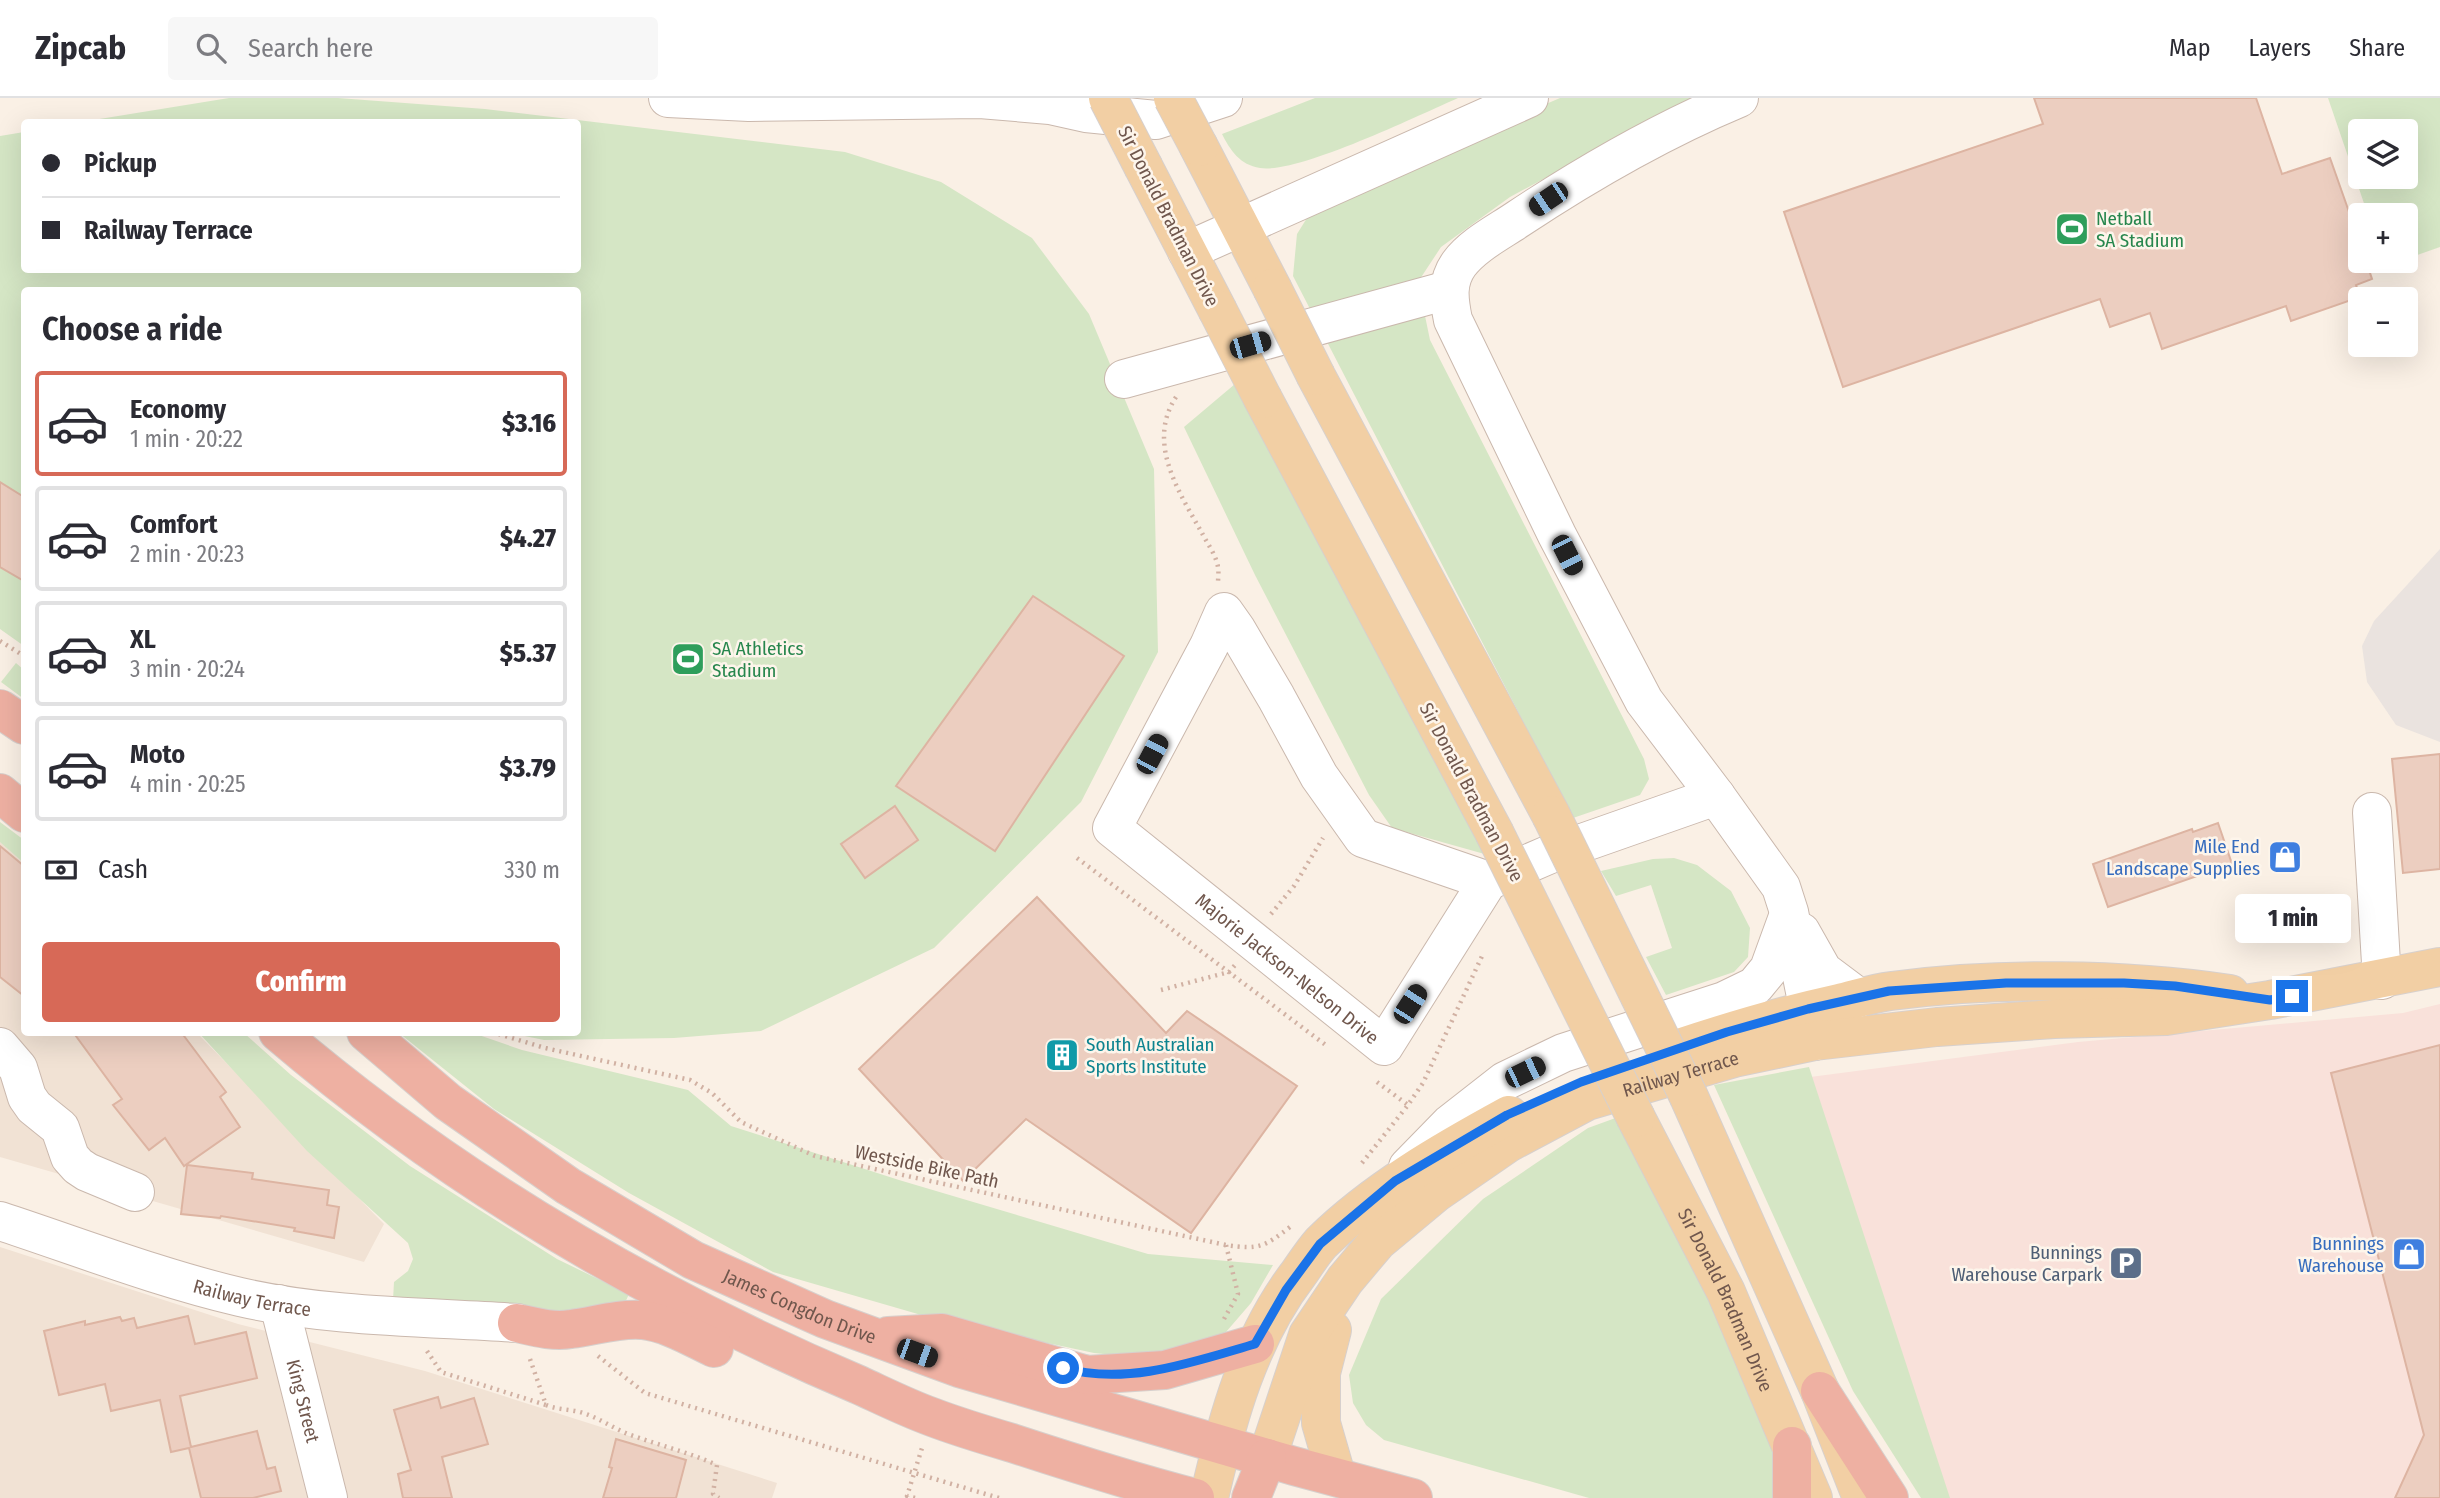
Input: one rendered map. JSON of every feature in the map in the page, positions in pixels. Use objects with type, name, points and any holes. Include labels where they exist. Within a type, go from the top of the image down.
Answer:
[{"type":"highway","points":[[0,709],[21,723]]},
{"type":"highway","points":[[0,793],[21,810]]},
{"type":"highway","points":[[283,1036],[320,1068],[434,1153],[553,1231],[679,1302],[802,1361],[932,1417],[1120,1478],[1195,1498]]},
{"type":"highway","name":"James Congdon Drive","points":[[371,1036],[448,1102],[568,1186],[694,1260],[825,1319],[960,1368],[1413,1498]]},
{"type":"highway","points":[[522,1336],[625,1321],[656,1323],[676,1329],[814,1395],[884,1396]]},
{"type":"highway","points":[[875,1337],[942,1333],[1087,1375],[1165,1370],[1255,1344]]},
{"type":"highway","points":[[1820,1391],[1889,1498]]},
{"type":"highway","points":[[1792,1446],[1792,1498]]},
{"type":"highway","points":[[1251,1498],[1267,1458]]},
{"type":"main road","name":"Sir Donald Bradman Drive","points":[[1108,98],[1263,399],[1494,832],[1726,1292],[1812,1498]]},
{"type":"main road","points":[[1173,98],[1316,376],[1551,815],[1689,1097],[1820,1391],[1862,1498]]},
{"type":"main road","name":"Railway Terrace","points":[[1209,1498],[1221,1444],[1255,1344],[1286,1290],[1320,1244],[1395,1181],[1507,1115],[1581,1082],[1727,1032],[1812,1025],[1937,1027],[2054,1019],[2166,1016],[2382,980],[2440,967]]},
{"type":"main road","name":"Railway Terrace","points":[[1267,1458],[1308,1335],[1345,1280],[1377,1242],[1437,1192],[1508,1143],[1587,1101],[1734,1058],[1812,1025],[1859,998],[1889,991],[2006,983],[2111,983],[2175,986],[2270,1000]]},
{"type":"main road","points":[[1336,1475],[1321,1423],[1321,1373],[1345,1280]]},
{"type":"street","points":[[668,98],[748,102],[981,99],[1050,105],[1086,113],[1156,120],[1223,98]]},
{"type":"street","points":[[1187,251],[1530,98]]},
{"type":"street","points":[[1739,98],[1629,149],[1558,192],[1475,248],[1458,265],[1448,290],[1453,320],[1557,535],[1644,701],[1782,887],[1812,1025]]},
{"type":"street","points":[[1124,379],[1448,290]]},
{"type":"street","name":"Majorie Jackson-Nelson Drive","points":[[1224,612],[1276,697],[1319,776],[1363,838],[1488,881],[1384,1046],[1112,828],[1209,646],[1224,612]]},
{"type":"street","points":[[1488,881],[1548,855],[1716,796]]},
{"type":"street","points":[[2372,812],[2382,980]]},
{"type":"street","points":[[1789,912],[1823,971],[1859,998]]},
{"type":"street","points":[[1395,1181],[1450,1124],[1505,1081],[1563,1054],[1724,1001],[1755,986],[1769,968],[1789,912]]},
{"type":"street","points":[[0,1047],[18,1068],[27,1097],[34,1107],[60,1128],[70,1157],[78,1166],[135,1192]]},
{"type":"street","name":"Railway Terrace","points":[[0,1221],[191,1284],[240,1297],[522,1336]]},
{"type":"street","name":"King Street","points":[[279,1304],[328,1498]]},
{"type":"path","points":[[0,641],[21,654]]},
{"type":"path","points":[[1268,918],[1294,886],[1327,831]]},
{"type":"path","points":[[1077,858],[1328,1047]]},
{"type":"path","points":[[1357,1168],[1423,1083],[1484,952]]},
{"type":"path","points":[[1161,990],[1229,972],[1242,956]]},
{"type":"path","name":"Westside Bike Path","points":[[505,1036],[545,1048],[690,1080],[712,1093],[741,1122],[815,1156],[1244,1248],[1267,1245],[1298,1221]]},
{"type":"path","points":[[1377,1082],[1408,1105]]},
{"type":"path","points":[[1222,1321],[1238,1294],[1226,1245]]},
{"type":"path","points":[[522,1336],[546,1405]]},
{"type":"path","points":[[425,1347],[442,1372],[556,1409],[578,1411],[628,1434],[695,1455],[717,1465],[713,1494],[719,1498]]},
{"type":"path","points":[[594,1353],[645,1393],[999,1498]]},
{"type":"path","points":[[915,1498],[907,1496],[932,1417]]},
{"type":"shaded area","points":[[2440,549],[2440,742],[2396,725],[2367,682],[2362,646],[2374,621]]},
{"type":"shaded area","points":[[0,841],[21,854],[21,1036],[200,1036],[384,1224],[364,1262],[0,1157]]},
{"type":"shaded area","name":"Bunnings Warehouse Carpark","points":[[2440,1004],[2440,1498],[1936,1498],[1795,1079],[2078,1042],[2403,1013]]},
{"type":"shaded area","points":[[0,1247],[238,1324],[425,1371],[777,1483],[772,1498],[0,1498]]},
{"type":"green space","name":"SA Athletics Stadium","points":[[229,98],[338,98],[485,109],[569,119],[100,119]]},
{"type":"green space","points":[[1315,98],[1458,98],[1358,142],[1278,167],[1260,168],[1247,164],[1232,151],[1222,134]]},
{"type":"green space","points":[[1560,98],[1706,98],[1636,129],[1510,197],[1441,247],[1418,282],[1430,340],[1644,759],[1649,779],[1640,795],[1573,818],[1293,276],[1297,234],[1317,202]]},
{"type":"green space","points":[[2328,98],[2440,98],[2440,247],[2418,255],[2418,203],[2364,203],[2359,189],[2418,189],[2418,119],[2348,119],[2348,156]]},
{"type":"green space","name":"SA Athletics Stadium","points":[[581,120],[845,152],[941,182],[1032,238],[1089,314],[1154,469],[1158,652],[1081,802],[934,948],[761,1031],[674,1038],[544,1040],[525,1036],[581,1036],[581,287],[21,287],[21,644],[0,629],[0,136],[21,132],[21,273],[581,273]]},
{"type":"green space","points":[[1235,384],[1488,855],[1392,828],[1369,795],[1255,575],[1184,427]]},
{"type":"green space","points":[[16,663],[21,667],[21,697],[1,682]]},
{"type":"green space","points":[[0,822],[21,838],[21,860],[0,842]]},
{"type":"green space","points":[[1674,858],[1697,865],[1731,891],[1750,928],[1748,957],[1734,972],[1666,995],[1646,957],[1672,948],[1651,885],[1616,896],[1601,871],[1653,859]]},
{"type":"green space","points":[[202,1036],[247,1036],[291,1075],[410,1166],[557,1259],[629,1294],[619,1316],[393,1300],[394,1282],[408,1271],[413,1259],[408,1243],[307,1151]]},
{"type":"green space","points":[[403,1036],[482,1036],[522,1050],[688,1090],[731,1126],[899,1180],[1148,1254],[1273,1265],[1251,1303],[1226,1332],[1180,1353],[1134,1357],[1094,1353],[935,1319],[773,1272],[629,1193],[494,1109]]},
{"type":"green space","points":[[1809,1067],[1950,1498],[1921,1498],[1853,1391],[1714,1085]]},
{"type":"green space","points":[[1621,1116],[1780,1447],[1778,1498],[1589,1498],[1384,1440],[1366,1425],[1353,1403],[1349,1375],[1381,1299],[1483,1199],[1588,1128]]},
{"type":"building","name":"Netball SA Stadium","points":[[2034,98],[2256,98],[2282,174],[2330,158],[2348,209],[2348,273],[2370,273],[2372,279],[2357,287],[2348,287],[2348,301],[2291,321],[2286,306],[2162,349],[2150,313],[2110,327],[2100,299],[1843,387],[1784,212],[2043,124]]},
{"type":"building","points":[[0,482],[21,495],[21,579],[0,567]]},
{"type":"building","points":[[1033,596],[1124,656],[995,851],[896,786]]},
{"type":"building","points":[[2440,754],[2440,869],[2403,873],[2392,759]]},
{"type":"building","points":[[895,806],[918,840],[865,878],[841,844]]},
{"type":"building","points":[[2218,823],[2232,864],[2108,907],[2093,864],[2192,829],[2193,832]]},
{"type":"building","points":[[0,846],[21,864],[21,994],[0,977]]},
{"type":"building","name":"South Australian Sports Institute","points":[[1037,897],[1166,1033],[1187,1011],[1297,1086],[1191,1233],[1026,1119],[963,1181],[859,1069]]},
{"type":"building","points":[[76,1036],[184,1036],[226,1092],[220,1097],[240,1127],[184,1166],[165,1138],[149,1150],[113,1105],[122,1099]]},
{"type":"building","name":"Bunnings Warehouse","points":[[2440,1045],[2440,1498],[2395,1498],[2424,1435],[2331,1073]]},
{"type":"building","points":[[187,1165],[253,1173],[252,1179],[329,1190],[327,1205],[339,1207],[334,1238],[294,1231],[295,1228],[221,1216],[181,1214]]},
{"type":"building","points":[[188,1316],[195,1344],[246,1332],[257,1378],[180,1396],[191,1447],[257,1431],[267,1469],[275,1467],[281,1491],[253,1498],[201,1498],[189,1448],[171,1452],[160,1400],[111,1411],[105,1384],[59,1395],[44,1331],[85,1321],[85,1325],[120,1317],[122,1321],[134,1318],[137,1328]]},
{"type":"building","points":[[438,1397],[441,1408],[474,1398],[488,1444],[442,1457],[452,1498],[403,1498],[398,1474],[411,1470],[394,1410]]},
{"type":"building","points":[[616,1439],[686,1460],[676,1498],[603,1498],[612,1468],[609,1467]]},
{"type":"place","name":"Netball SA Stadium","points":[[2072,229]]},
{"type":"place","name":"SA Athletics Stadium","points":[[688,659]]},
{"type":"place","name":"Mile End Landscape Supplies","points":[[2285,857]]},
{"type":"place","name":"South Australian Sports Institute","points":[[1062,1055]]},
{"type":"place","name":"Bunnings Warehouse","points":[[2409,1254]]},
{"type":"place","name":"Bunnings Warehouse Carpark","points":[[2126,1263]]},
{"type":"route","points":[[1063,1368],[1087,1375],[1165,1370],[1255,1344],[1286,1290],[1320,1244],[1395,1181],[1507,1115],[1581,1082],[1727,1032],[1808,1009],[1889,991],[2006,983],[2124,983],[2175,986],[2270,1000],[2292,996]]}]
